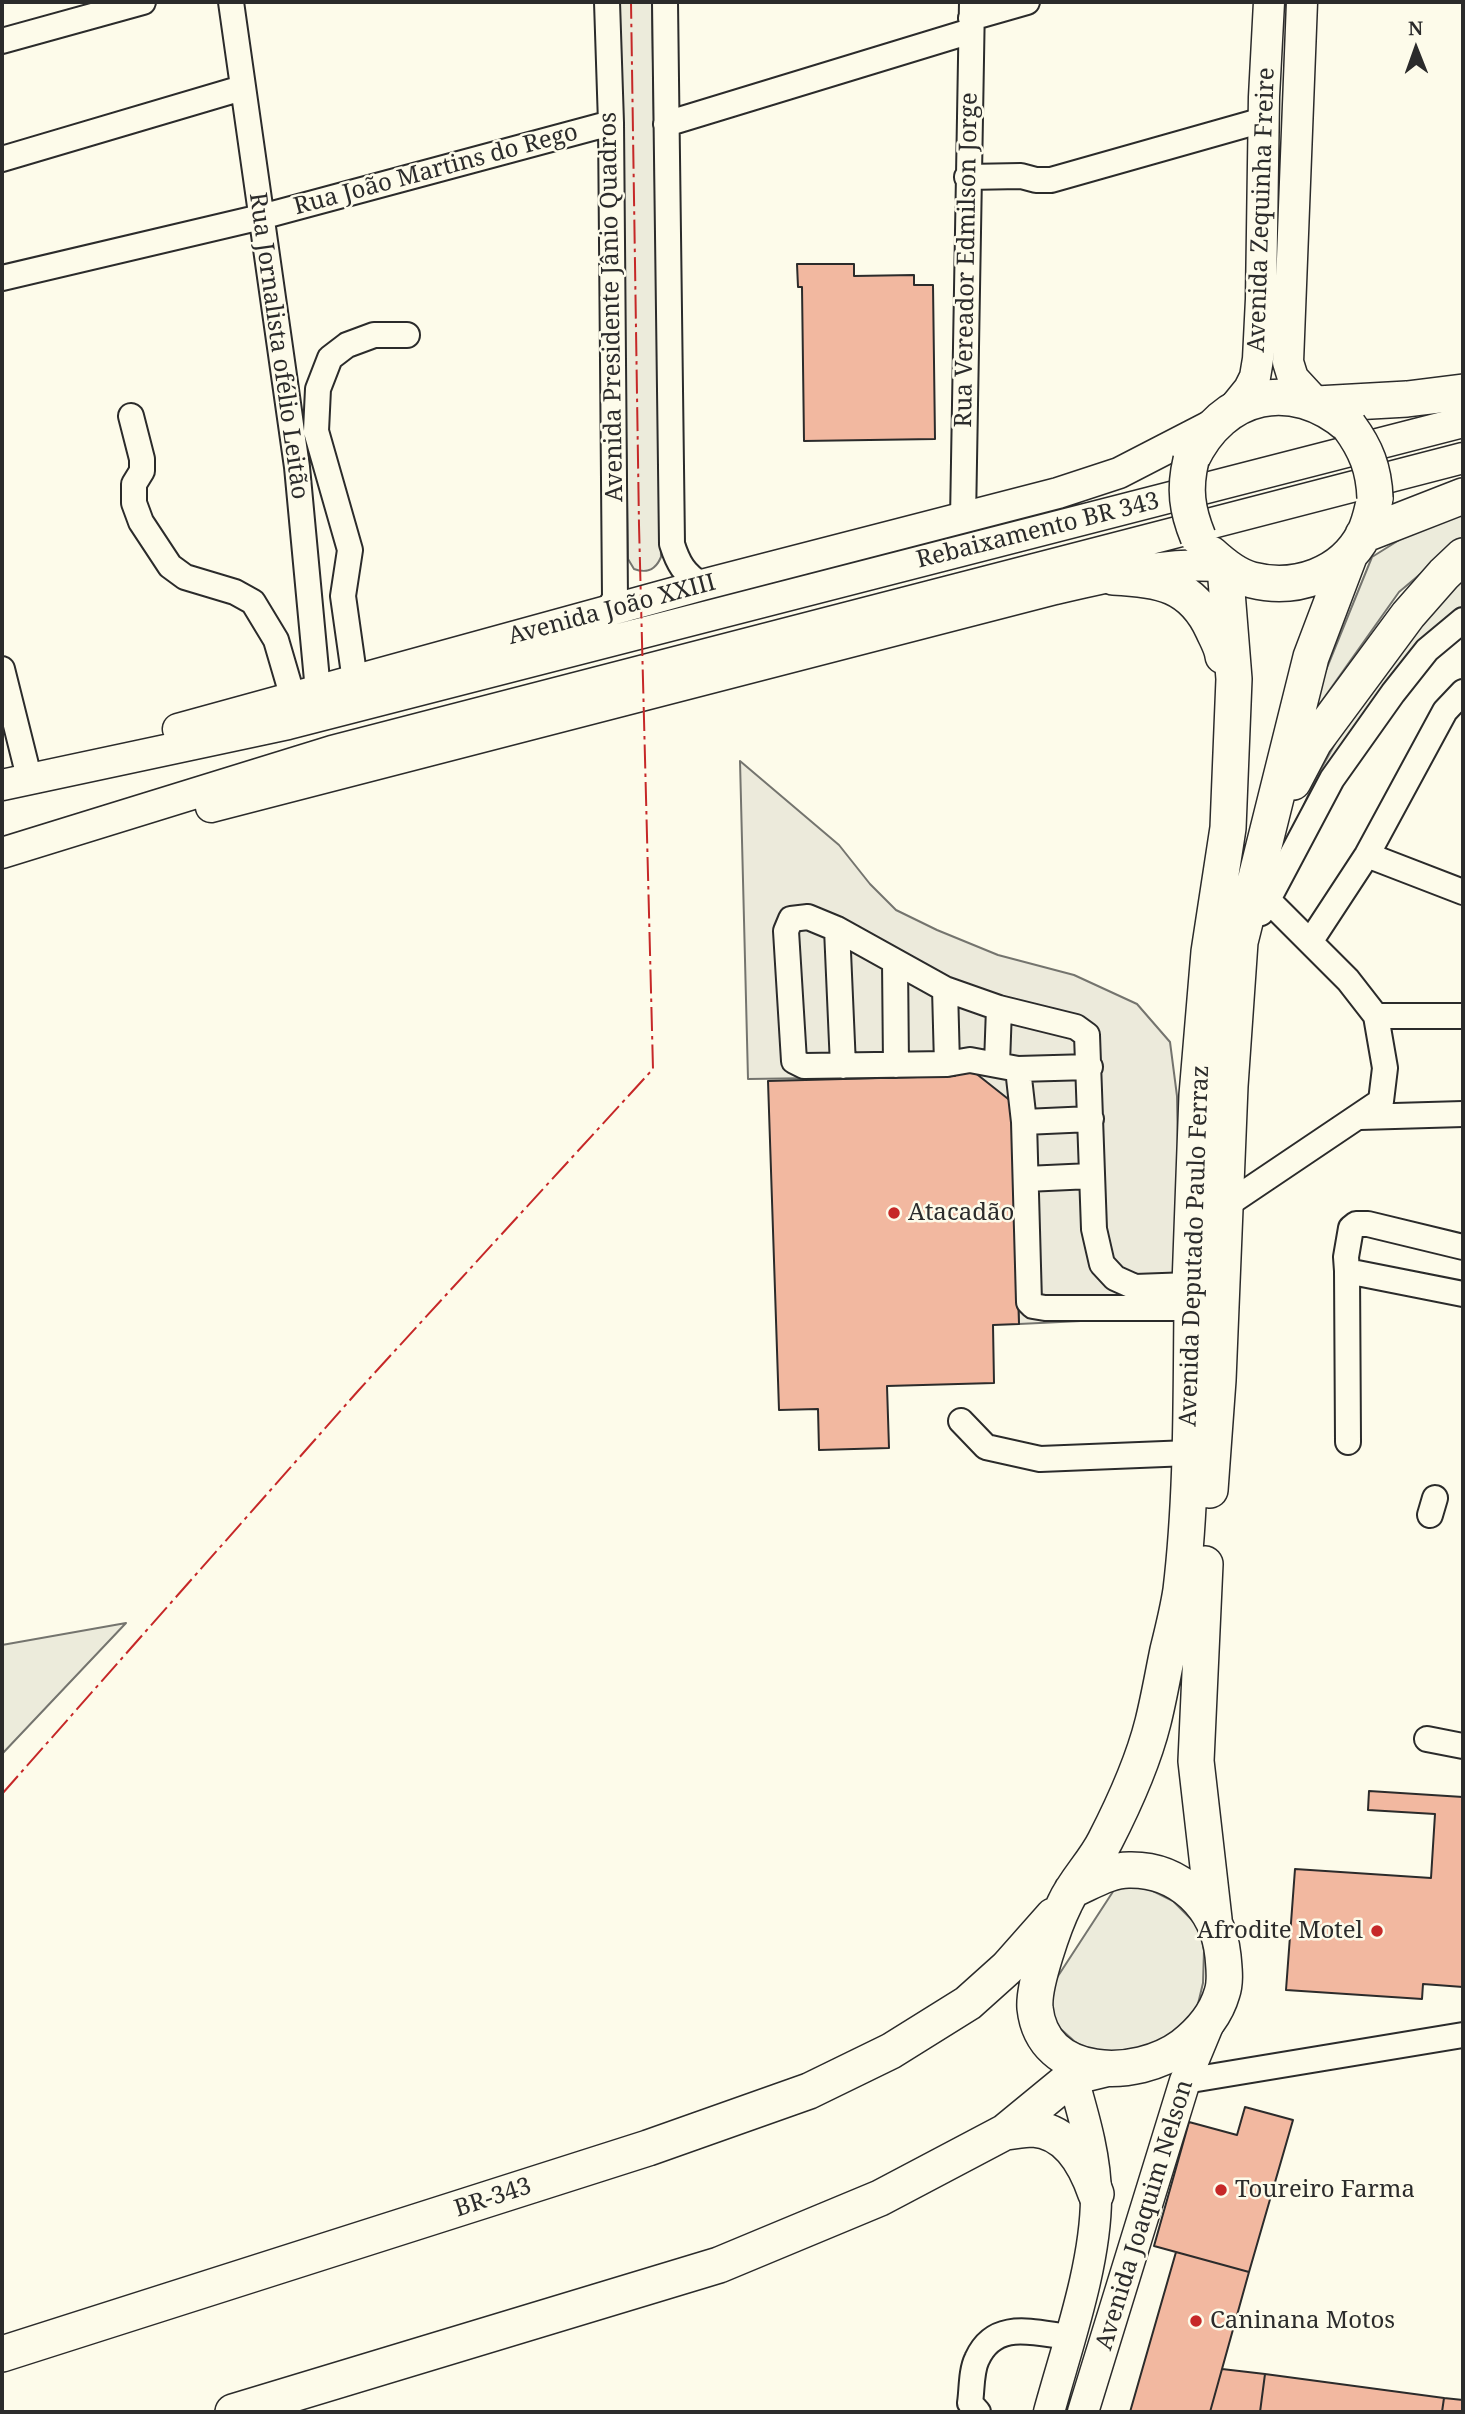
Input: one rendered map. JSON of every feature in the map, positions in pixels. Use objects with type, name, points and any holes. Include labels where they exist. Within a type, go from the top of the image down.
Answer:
[{"type":"highway","points":[[1317,404],[1407,399],[1463,392]]},
{"type":"highway","points":[[1357,545],[1370,519],[1374,478],[1370,460],[1361,442],[1349,426],[1334,414],[1317,404],[1289,397],[1259,399],[1223,417],[1199,444],[1186,480],[1190,519],[1210,554],[1225,567],[1249,580],[1276,584],[1303,582],[1329,572],[1357,545],[1463,496]]},
{"type":"highway","name":"Avenida Deputado Paulo Ferraz","points":[[1214,1919],[1197,1774],[1196,1739],[1204,1567],[1219,1380],[1237,964],[1240,942],[1311,657],[1357,545]]},
{"type":"highway","points":[[1268,828],[1314,742],[1408,615],[1463,556]]},
{"type":"highway","name":"Avenida Deputado Paulo Ferraz","points":[[968,2003],[1007,1968],[1068,1897],[1104,1844],[1140,1762],[1153,1724],[1180,1594],[1189,1452],[1197,1094],[1209,952],[1228,828],[1234,679],[1225,567]]},
{"type":"highway","points":[[1113,577],[1144,578],[1184,591],[1198,605],[1214,631],[1222,650],[1227,681],[1228,828]]},
{"type":"highway","points":[[233,2412],[719,2265],[880,2198],[1005,2132],[1082,2069],[1127,2067],[1161,2058],[1182,2046],[1210,2020],[1221,1997],[1224,1971],[1222,1945],[1214,1919],[1196,1895],[1174,1880],[1153,1872],[1131,1870],[1112,1871],[1068,1897]]},
{"type":"highway","name":"Avenida Deputado Paulo Ferraz","points":[[1068,1897],[1040,1976],[1035,2006],[1049,2044],[1082,2069]]},
{"type":"highway","name":"BR-343","points":[[2,2354],[648,2148],[797,2095],[891,2050],[968,2003]]},
{"type":"highway","points":[[1005,2132],[1035,2129],[1057,2137],[1077,2153],[1096,2194]]},
{"type":"main road","name":"Avenida Zequinha Freire","points":[[1223,417],[1249,390],[1255,377],[1258,359],[1269,2]]},
{"type":"main road","name":"Avenida Zequinha Freire","points":[[1303,2],[1288,362],[1293,378],[1317,404]]},
{"type":"main road","points":[[1264,108],[1269,106],[1288,112],[1297,108]]},
{"type":"main road","name":"Avenida João XXIII","points":[[14,773],[702,584],[963,519],[1119,473],[1223,417]]},
{"type":"main road","name":"Rebaixamento BR 343","points":[[613,641],[1463,422]]},
{"type":"main road","name":"Rebaixamento BR 343","points":[[2,853],[332,751],[1463,458]]},
{"type":"main road","points":[[2,853],[251,798],[1055,589],[1188,565],[1225,567]]},
{"type":"main road","name":"Avenida João XXIII","points":[[2,785],[288,724],[613,641]]},
{"type":"main road","name":"Avenida Joaquim Nelson","points":[[1083,2412],[1185,2081],[1210,2020]]},
{"type":"main road","name":"Avenida Joaquim Nelson","points":[[1049,2412],[1092,2248],[1096,2194],[1084,2121],[1082,2069]]},
{"type":"street","points":[[2,41],[143,2]]},
{"type":"street","name":"Rua Jornalista ofélio Leitão","points":[[231,2],[297,467],[306,694]]},
{"type":"street","name":"Avenida Presidente Jânio Quadros","points":[[607,2],[611,123],[615,598],[608,610]]},
{"type":"street","points":[[665,2],[672,544],[678,564],[690,577],[702,584]]},
{"type":"street","points":[[666,124],[971,17],[1027,2]]},
{"type":"street","name":"Rua Vereador Edmilson Jorge","points":[[963,519],[971,17]]},
{"type":"street","points":[[2,159],[242,88]]},
{"type":"street","points":[[967,177],[1021,176],[1051,180],[1264,108]]},
{"type":"street","name":"Rua João Martins do Rego","points":[[2,278],[261,217],[611,123]]},
{"type":"street","points":[[355,681],[343,596],[350,550],[316,431],[318,389],[330,358],[347,345],[374,335],[407,335]]},
{"type":"street","points":[[131,416],[142,459],[142,471],[134,484],[134,503],[141,522],[170,566],[185,577],[235,592],[253,602],[306,694]]},
{"type":"street","name":"Avenida Deputado Paulo Ferraz","points":[[1237,964],[1332,779],[1427,650],[1463,620]]},
{"type":"street","points":[[2,669],[14,773]]},
{"type":"street","points":[[1310,943],[1367,855],[1445,711],[1463,692]]},
{"type":"street","points":[[1367,855],[1463,892]]},
{"type":"street","points":[[1225,1206],[1381,1101],[1385,1068],[1376,1016],[1348,980],[1268,900]]},
{"type":"street","points":[[1090,1067],[1008,1066],[970,1060],[947,1065],[804,1066],[794,1061],[786,931],[791,919],[808,917],[837,929],[944,989],[1076,1027],[1087,1035],[1090,1067],[1094,1229],[1102,1264],[1115,1278],[1135,1287],[1191,1296]]},
{"type":"street","points":[[837,929],[843,1066]]},
{"type":"street","points":[[895,962],[896,1065]]},
{"type":"street","points":[[944,989],[947,1065]]},
{"type":"street","points":[[999,1007],[1008,1066],[1024,1122],[1029,1303],[1045,1308],[1191,1296]]},
{"type":"street","points":[[1376,1016],[1463,1016]]},
{"type":"street","points":[[1360,1116],[1463,1114]]},
{"type":"street","points":[[1024,1122],[1091,1119]]},
{"type":"street","points":[[1026,1180],[1091,1176]]},
{"type":"street","points":[[1348,1442],[1346,1257],[1351,1228],[1356,1224],[1368,1223],[1463,1247]]},
{"type":"street","points":[[1347,1271],[1463,1294]]},
{"type":"street","points":[[961,1422],[986,1447],[1040,1460],[1189,1452]]},
{"type":"street","points":[[1427,1739],[1463,1746]]},
{"type":"street","points":[[1185,2081],[1463,2035]]},
{"type":"street","points":[[978,2412],[970,2403],[976,2360],[991,2339],[1011,2330],[1069,2337]]},
{"type":"shaded area","points":[[619,2],[652,2],[661,557],[657,565],[647,571],[634,569],[628,559]]},
{"type":"shaded area","points":[[1463,503],[1463,538],[1399,592],[1302,729],[1372,557],[1455,505]]},
{"type":"shaded area","points":[[1463,576],[1463,607],[1405,662],[1298,818],[1316,778],[1348,720],[1404,646]]},
{"type":"shaded area","points":[[740,761],[839,845],[870,884],[896,910],[998,955],[1074,975],[1137,1004],[1170,1042],[1177,1096],[1184,1316],[1019,1324],[1012,1103],[964,1065],[955,1076],[748,1079]]},
{"type":"shaded area","points":[[126,1623],[2,1754],[2,1645]]},
{"type":"shaded area","points":[[1139,1884],[1173,1901],[1201,1933],[1204,1951],[1203,1983],[1198,2004],[1188,2027],[1142,2054],[1089,2050],[1054,2023],[1045,1996],[1116,1887]]},
{"type":"building","points":[[797,264],[854,264],[854,276],[914,275],[914,285],[933,285],[935,439],[804,441],[802,287],[798,287]]},
{"type":"building","name":"Atacadão","points":[[964,1064],[1012,1102],[1019,1324],[993,1325],[994,1383],[887,1386],[889,1448],[819,1450],[818,1409],[779,1410],[768,1081],[955,1076]]},
{"type":"building","name":"Afrodite Motel","points":[[1369,1791],[1463,1797],[1463,1987],[1423,1984],[1422,1999],[1286,1990],[1295,1869],[1431,1878],[1435,1814],[1368,1810]]},
{"type":"building","name":"Toureiro Farma","points":[[1245,2107],[1293,2120],[1249,2272],[1154,2246],[1189,2122],[1237,2135]]},
{"type":"building","name":"Caninana Motos","points":[[1176,2252],[1249,2272],[1210,2412],[1130,2412]]},
{"type":"building","points":[[1222,2369],[1265,2374],[1260,2412],[1210,2412]]},
{"type":"building","points":[[1265,2374],[1444,2398],[1442,2412],[1260,2412]]},
{"type":"building","points":[[1444,2398],[1463,2400],[1463,2412],[1442,2412]]},
{"type":"power","points":[[2,1794],[358,1391],[653,1069],[639,525],[631,2]]},
{"type":"place","name":"Atacadão","points":[[894,1213]]},
{"type":"place","name":"Afrodite Motel","points":[[1377,1931]]},
{"type":"place","name":"Toureiro Farma","points":[[1221,2190]]},
{"type":"place","name":"Caninana Motos","points":[[1196,2321]]}]
